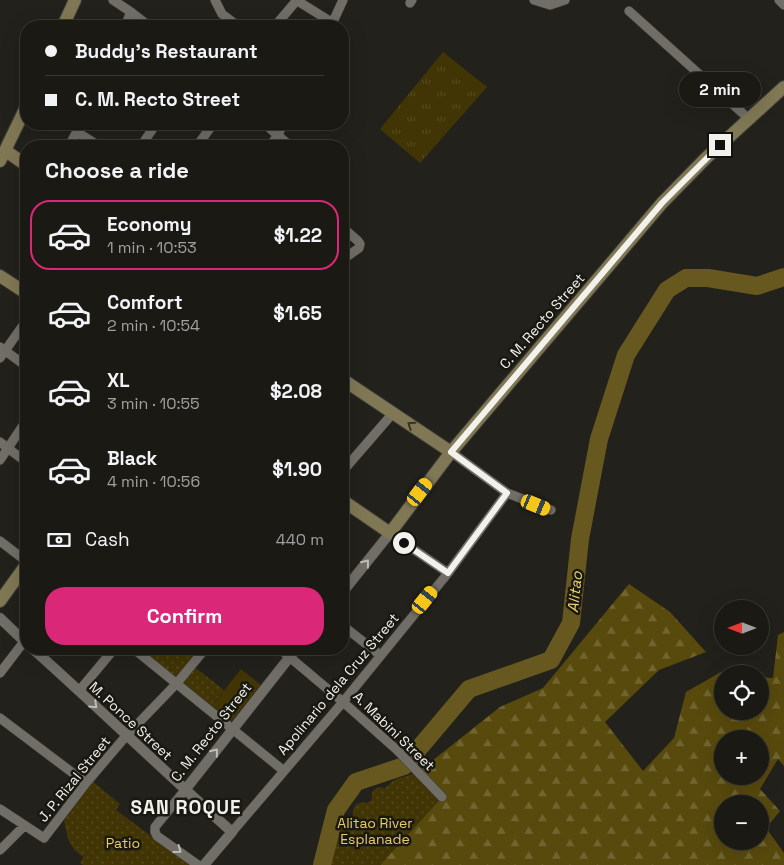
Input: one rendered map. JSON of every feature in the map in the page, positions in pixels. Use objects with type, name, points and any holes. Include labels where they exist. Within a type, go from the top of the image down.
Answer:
[{"type":"main road","points":[[66,20],[75,0]]},
{"type":"main road","name":"C. M. Recto Street","points":[[390,533],[451,452],[662,203],[706,158],[784,87]]},
{"type":"main road","points":[[20,119],[3,156],[20,163]]},
{"type":"main road","points":[[0,276],[20,290]]},
{"type":"main road","points":[[349,384],[451,452]]},
{"type":"main road","points":[[349,505],[390,533]]},
{"type":"main road","points":[[0,602],[20,572]]},
{"type":"street","points":[[113,0],[141,20]]},
{"type":"street","points":[[215,0],[222,14],[230,20]]},
{"type":"street","points":[[280,20],[297,0],[326,20]]},
{"type":"street","points":[[334,20],[343,0]]},
{"type":"street","points":[[534,0],[550,5],[565,0]]},
{"type":"street","points":[[779,0],[784,5]]},
{"type":"street","points":[[629,10],[749,118]]},
{"type":"street","points":[[128,20],[131,12]]},
{"type":"street","points":[[81,130],[92,140]]},
{"type":"street","points":[[273,130],[283,140]]},
{"type":"street","points":[[274,140],[280,130]]},
{"type":"street","points":[[349,234],[360,244],[349,255]]},
{"type":"street","points":[[20,329],[2,352],[20,362]]},
{"type":"street","points":[[349,464],[393,413]]},
{"type":"street","points":[[0,460],[20,430]]},
{"type":"street","points":[[0,442],[20,457]]},
{"type":"street","points":[[451,452],[507,493],[551,510]]},
{"type":"street","name":"Apolinario dela Cruz Street","points":[[204,865],[343,702],[448,573],[507,493]]},
{"type":"street","points":[[390,533],[448,573]]},
{"type":"street","name":"C. M. Recto Street","points":[[349,584],[390,533]]},
{"type":"street","points":[[0,541],[20,558]]},
{"type":"street","points":[[0,618],[20,636]]},
{"type":"street","points":[[349,631],[380,655]]},
{"type":"street","points":[[0,673],[20,648]]},
{"type":"street","name":"M. Ponce Street","points":[[40,655],[232,832]]},
{"type":"street","points":[[79,691],[109,655]]},
{"type":"street","points":[[142,655],[284,771]]},
{"type":"street","name":"J. P. Rizal Street","points":[[24,826],[44,838],[86,783],[126,736],[177,683],[200,655]]},
{"type":"street","name":"C. M. Recto Street","points":[[198,865],[157,836],[154,832],[155,827],[291,655]]},
{"type":"street","name":"A. Mabini Street","points":[[295,655],[343,702],[397,750],[442,797]]},
{"type":"street","points":[[0,718],[86,783]]},
{"type":"street","points":[[0,809],[24,826],[0,850]]},
{"type":"green space","points":[[443,52],[487,87],[420,163],[380,129]]},
{"type":"green space","points":[[629,584],[670,612],[706,652],[659,670],[605,722],[643,771],[674,738],[686,692],[714,676],[714,720],[769,720],[769,678],[773,678],[778,635],[784,632],[784,766],[778,759],[769,774],[769,730],[714,730],[714,785],[762,785],[760,789],[765,795],[714,795],[714,850],[769,850],[769,832],[784,853],[784,865],[380,865],[442,797],[418,772],[500,707],[543,688]]},
{"type":"green space","points":[[142,655],[200,655],[192,665],[224,690],[209,709]]},
{"type":"green space","points":[[241,669],[261,685],[230,723],[211,707]]},
{"type":"green space","name":"Alitao River Esplanade","points":[[418,772],[442,797],[380,865],[322,865],[327,845],[337,831],[339,823],[345,819],[351,819],[356,805],[372,800],[374,789],[379,787],[385,788],[394,780]]},
{"type":"green space","name":"Patio","points":[[92,781],[120,804],[116,810],[190,865],[83,865],[80,863],[83,857],[69,842],[64,821]]},
{"type":"green space","points":[[769,799],[780,811],[769,824]]},
{"type":"waterway","name":"Alitao","points":[[322,865],[336,810],[356,782],[404,766],[469,689],[551,660],[571,623],[580,539],[599,439],[626,355],[667,290],[686,278],[708,278],[757,286],[784,277]]},
{"type":"district","name":"SAN ROQUE","points":[[186,807]]},
{"type":"route","points":[[404,543],[448,573],[507,493],[451,452],[662,203],[720,145]]}]
